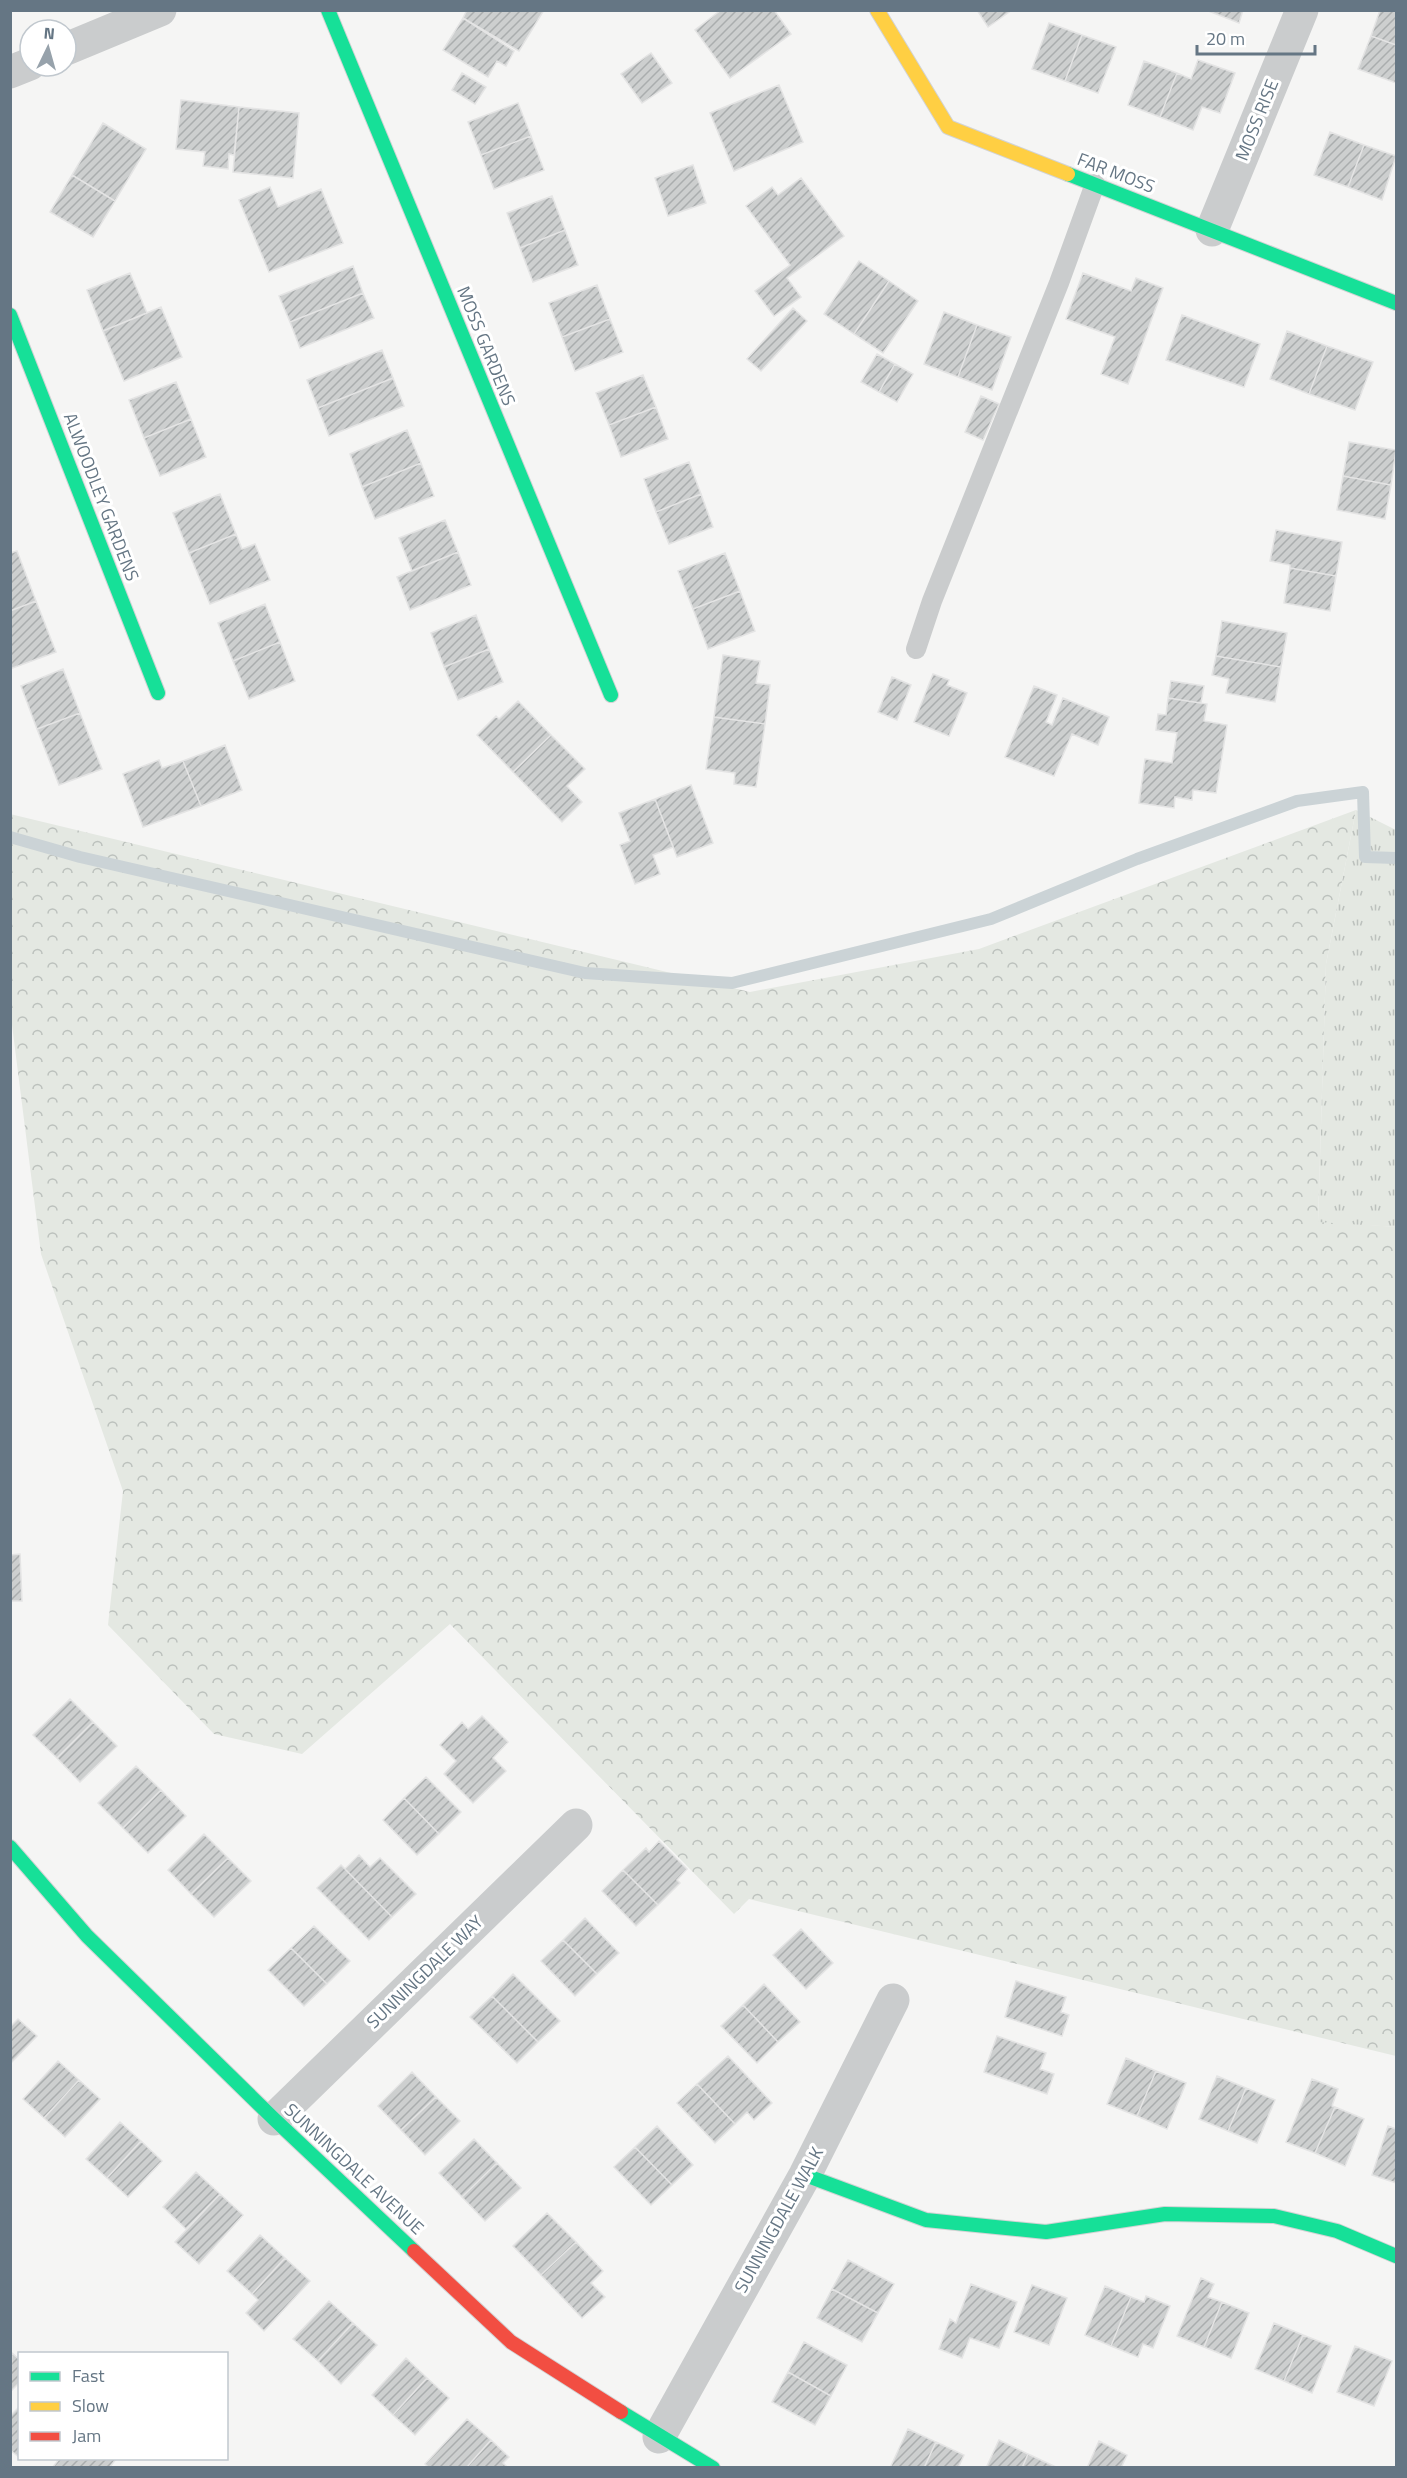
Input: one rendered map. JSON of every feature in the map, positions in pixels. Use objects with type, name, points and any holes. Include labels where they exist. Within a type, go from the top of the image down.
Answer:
[{"type":"street","points":[[78,44],[160,10]]},
{"type":"street","name":"MOSS GARDENS","points":[[328,10],[611,695]]},
{"type":"street","name":"FAR MOSS","points":[[877,10],[948,127],[1396,303]]},
{"type":"street","name":"MOSS RISE","points":[[1212,230],[1302,10]]},
{"type":"street","name":"ALWOODLEY GARDENS","points":[[10,315],[158,693]]},
{"type":"street","name":"SUNNINGDALE WAY","points":[[274,2119],[576,1825]]},
{"type":"street","name":"SUNNINGDALE AVENUE","points":[[10,1847],[87,1936],[274,2119],[511,2342],[659,2437],[713,2468]]},
{"type":"street","name":"SUNNINGDALE WALK","points":[[659,2437],[805,2175],[893,2000]]},
{"type":"street","points":[[805,2175],[926,2220],[1046,2232],[1165,2214],[1274,2216],[1337,2231],[1396,2256]]},
{"type":"lane","points":[[916,649],[932,601],[1059,284],[1095,184]]},
{"type":"green space","points":[[1356,810],[1326,964],[1318,1221],[1396,1227],[1396,2056],[749,1899],[734,1914],[450,1624],[302,1754],[214,1734],[108,1625],[123,1491],[41,1254],[11,1017],[10,814],[750,992],[979,949]]},
{"type":"green space","points":[[1356,810],[1396,830],[1396,1227],[1318,1222],[1326,964]]},
{"type":"building","points":[[467,10],[544,10],[519,51],[463,18]]},
{"type":"building","points":[[721,10],[774,10],[791,34],[730,78],[695,30]]},
{"type":"building","points":[[977,10],[1012,10],[988,27]]},
{"type":"building","points":[[1206,10],[1243,10],[1239,23]]},
{"type":"building","points":[[1380,10],[1396,10],[1396,45],[1371,36]]},
{"type":"building","points":[[463,18],[514,51],[506,66],[497,61],[488,77],[443,50]]},
{"type":"building","points":[[1049,23],[1082,35],[1065,81],[1032,69]]},
{"type":"building","points":[[1082,35],[1116,47],[1098,93],[1065,81]]},
{"type":"building","points":[[1371,36],[1396,45],[1396,83],[1358,69]]},
{"type":"building","points":[[651,53],[672,83],[642,103],[621,74]]},
{"type":"building","points":[[1198,60],[1235,73],[1220,113],[1202,107],[1193,130],[1160,117],[1177,73],[1191,79]]},
{"type":"building","points":[[1144,61],[1177,73],[1160,117],[1128,105]]},
{"type":"building","points":[[462,73],[486,87],[475,104],[452,90]]},
{"type":"building","points":[[779,85],[803,142],[734,171],[710,113]]},
{"type":"building","points":[[181,100],[239,107],[234,155],[229,154],[228,169],[203,166],[205,152],[176,149]]},
{"type":"building","points":[[518,103],[531,136],[481,155],[468,122]]},
{"type":"building","points":[[239,107],[299,113],[293,178],[233,172]]},
{"type":"building","points":[[103,123],[146,149],[115,201],[72,175]]},
{"type":"building","points":[[1330,132],[1364,145],[1348,187],[1314,175]]},
{"type":"building","points":[[531,136],[544,170],[494,189],[481,155]]},
{"type":"building","points":[[1364,145],[1396,156],[1382,200],[1348,187]]},
{"type":"building","points":[[693,165],[706,203],[668,216],[655,178]]},
{"type":"building","points":[[72,175],[115,201],[93,237],[50,212]]},
{"type":"building","points":[[801,178],[844,236],[787,278],[801,297],[774,316],[755,291],[790,265],[746,206],[772,187],[778,195]]},
{"type":"building","points":[[270,187],[278,207],[321,189],[343,243],[269,272],[239,200]]},
{"type":"building","points":[[552,196],[565,230],[520,248],[507,213]]},
{"type":"building","points":[[565,230],[578,265],[533,282],[520,248]]},
{"type":"building","points":[[859,261],[889,281],[854,334],[824,314]]},
{"type":"building","points":[[353,266],[363,293],[290,322],[279,296]]},
{"type":"building","points":[[130,273],[147,313],[103,331],[87,290]]},
{"type":"building","points":[[1083,273],[1131,291],[1136,278],[1163,288],[1128,384],[1101,374],[1115,337],[1066,319]]},
{"type":"building","points":[[889,281],[918,301],[883,353],[854,334]]},
{"type":"building","points":[[597,285],[610,319],[562,337],[549,303]]},
{"type":"building","points":[[363,293],[374,318],[300,348],[290,322]]},
{"type":"building","points":[[161,307],[182,357],[124,381],[103,331]]},
{"type":"building","points":[[793,308],[807,321],[761,371],[747,359]]},
{"type":"building","points":[[944,312],[977,325],[958,377],[924,364]]},
{"type":"building","points":[[1182,315],[1260,344],[1244,387],[1166,360]]},
{"type":"building","points":[[610,319],[623,352],[575,371],[562,337]]},
{"type":"building","points":[[977,325],[1011,337],[992,390],[958,377]]},
{"type":"building","points":[[1287,331],[1327,346],[1309,394],[1270,379]]},
{"type":"building","points":[[1327,346],[1373,362],[1355,410],[1309,394]]},
{"type":"building","points":[[382,350],[393,378],[318,408],[307,380]]},
{"type":"building","points":[[877,354],[895,364],[879,392],[861,382]]},
{"type":"building","points":[[895,364],[913,374],[897,402],[879,392]]},
{"type":"building","points":[[643,375],[656,407],[609,425],[596,393]]},
{"type":"building","points":[[393,378],[404,406],[329,436],[318,408]]},
{"type":"building","points":[[176,382],[191,419],[144,438],[129,400]]},
{"type":"building","points":[[981,396],[999,404],[983,440],[965,432]]},
{"type":"building","points":[[656,407],[668,439],[621,457],[609,425]]},
{"type":"building","points":[[191,419],[206,457],[160,476],[144,438]]},
{"type":"building","points":[[407,430],[421,463],[362,487],[350,454]]},
{"type":"building","points":[[1349,442],[1396,450],[1391,485],[1343,476]]},
{"type":"building","points":[[689,462],[701,494],[656,512],[644,479]]},
{"type":"building","points":[[421,463],[434,496],[375,519],[362,487]]},
{"type":"building","points":[[1343,476],[1391,485],[1385,519],[1337,510]]},
{"type":"building","points":[[220,494],[236,534],[189,553],[173,513]]},
{"type":"building","points":[[701,494],[713,527],[669,544],[656,512]]},
{"type":"building","points":[[445,520],[458,552],[412,571],[399,538]]},
{"type":"building","points":[[1276,530],[1342,542],[1336,576],[1290,568],[1290,565],[1270,561]]},
{"type":"building","points":[[236,534],[242,549],[255,544],[270,580],[210,604],[189,553]]},
{"type":"building","points":[[17,551],[36,601],[10,611],[10,553]]},
{"type":"building","points":[[458,552],[471,585],[410,610],[397,577]]},
{"type":"building","points":[[725,553],[740,591],[693,609],[678,571]]},
{"type":"building","points":[[1290,568],[1336,576],[1330,611],[1284,603]]},
{"type":"building","points":[[740,591],[755,631],[708,649],[693,609]]},
{"type":"building","points":[[36,601],[56,652],[10,669],[10,611]]},
{"type":"building","points":[[265,604],[280,642],[233,661],[218,623]]},
{"type":"building","points":[[476,615],[489,649],[444,667],[431,633]]},
{"type":"building","points":[[1222,621],[1287,633],[1281,667],[1216,656]]},
{"type":"building","points":[[280,642],[295,681],[249,699],[233,661]]},
{"type":"building","points":[[489,649],[503,682],[458,700],[444,667]]},
{"type":"building","points":[[723,655],[760,661],[756,683],[770,685],[765,724],[714,717]]},
{"type":"building","points":[[1216,656],[1281,667],[1275,702],[1226,693],[1229,679],[1212,675]]},
{"type":"building","points":[[63,669],[80,713],[37,729],[21,686]]},
{"type":"building","points":[[933,674],[949,680],[947,685],[967,693],[949,736],[914,722]]},
{"type":"building","points":[[892,677],[911,685],[897,720],[878,712]]},
{"type":"building","points":[[1171,681],[1204,686],[1201,703],[1168,698]]},
{"type":"building","points":[[1034,686],[1057,695],[1046,722],[1052,725],[1063,698],[1109,717],[1098,745],[1072,734],[1054,776],[1005,757]]},
{"type":"building","points":[[1168,698],[1207,704],[1204,721],[1227,725],[1216,793],[1193,790],[1192,800],[1175,797],[1174,808],[1139,803],[1145,759],[1172,763],[1177,733],[1156,730],[1158,714],[1166,715]]},
{"type":"building","points":[[518,701],[551,735],[513,772],[477,735],[496,716],[499,719]]},
{"type":"building","points":[[80,713],[102,769],[59,785],[37,729]]},
{"type":"building","points":[[714,717],[765,724],[756,787],[734,784],[735,773],[706,769]]},
{"type":"building","points":[[551,735],[585,769],[567,786],[582,802],[562,822],[513,772]]},
{"type":"building","points":[[225,745],[242,790],[201,806],[183,761]]},
{"type":"building","points":[[159,760],[162,768],[183,761],[201,806],[143,827],[123,774]]},
{"type":"building","points":[[691,785],[713,843],[677,857],[655,799]]},
{"type":"building","points":[[655,799],[673,847],[653,855],[660,874],[635,884],[620,845],[630,841],[619,813]]},
{"type":"building","points":[[20,1554],[22,1601],[10,1601],[10,1555]]},
{"type":"building","points":[[70,1699],[93,1722],[57,1758],[33,1735]]},
{"type":"building","points":[[482,1716],[508,1742],[493,1758],[506,1771],[473,1803],[444,1774],[456,1761],[440,1745],[462,1722],[468,1729]]},
{"type":"building","points":[[93,1722],[117,1746],[80,1782],[57,1758]]},
{"type":"building","points":[[136,1766],[161,1790],[123,1828],[98,1803]]},
{"type":"building","points":[[426,1777],[461,1812],[439,1834],[404,1798]]},
{"type":"building","points":[[161,1790],[186,1816],[148,1853],[123,1828]]},
{"type":"building","points":[[404,1798],[439,1834],[417,1855],[383,1820]]},
{"type":"building","points":[[204,1834],[228,1858],[191,1894],[168,1870]]},
{"type":"building","points":[[659,1841],[687,1869],[677,1880],[680,1883],[658,1905],[623,1870],[646,1848],[649,1852]]},
{"type":"building","points":[[359,1855],[370,1867],[380,1858],[416,1894],[392,1917],[345,1869]]},
{"type":"building","points":[[228,1858],[251,1881],[214,1917],[191,1894]]},
{"type":"building","points":[[341,1865],[392,1917],[369,1940],[317,1888]]},
{"type":"building","points":[[623,1870],[658,1905],[636,1926],[602,1891]]},
{"type":"building","points":[[585,1918],[619,1953],[597,1974],[563,1940]]},
{"type":"building","points":[[314,1926],[350,1961],[327,1984],[291,1948]]},
{"type":"building","points":[[801,1929],[833,1963],[806,1989],[773,1955]]},
{"type":"building","points":[[563,1940],[597,1974],[575,1996],[541,1961]]},
{"type":"building","points":[[291,1948],[327,1984],[304,2006],[268,1970]]},
{"type":"building","points":[[513,1974],[560,2021],[538,2042],[492,1996]]},
{"type":"building","points":[[1016,1981],[1066,1997],[1061,2012],[1069,2015],[1062,2036],[1005,2017]]},
{"type":"building","points":[[764,1984],[800,2022],[778,2042],[743,2005]]},
{"type":"building","points":[[492,1996],[538,2042],[517,2063],[470,2017]]},
{"type":"building","points":[[743,2005],[778,2042],[757,2063],[721,2026]]},
{"type":"building","points":[[18,2019],[37,2036],[10,2064],[10,2027]]},
{"type":"building","points":[[997,2036],[1046,2053],[1040,2069],[1054,2074],[1047,2094],[984,2072]]},
{"type":"building","points":[[728,2056],[772,2103],[754,2120],[747,2112],[735,2124],[697,2084]]},
{"type":"building","points":[[1126,2058],[1156,2071],[1137,2116],[1107,2104]]},
{"type":"building","points":[[58,2061],[79,2080],[44,2118],[23,2099]]},
{"type":"building","points":[[1156,2071],[1186,2083],[1167,2129],[1137,2116]]},
{"type":"building","points":[[412,2072],[436,2097],[401,2130],[378,2106]]},
{"type":"building","points":[[1217,2076],[1246,2088],[1228,2131],[1199,2119]]},
{"type":"building","points":[[1312,2079],[1338,2089],[1332,2106],[1335,2107],[1315,2153],[1286,2142]]},
{"type":"building","points":[[79,2080],[100,2099],[65,2137],[44,2118]]},
{"type":"building","points":[[697,2084],[735,2124],[715,2143],[677,2103]]},
{"type":"building","points":[[1246,2088],[1275,2100],[1257,2143],[1228,2131]]},
{"type":"building","points":[[436,2097],[460,2121],[425,2155],[401,2130]]},
{"type":"building","points":[[1335,2107],[1364,2119],[1345,2166],[1315,2153]]},
{"type":"building","points":[[120,2122],[141,2141],[107,2178],[86,2159]]},
{"type":"building","points":[[657,2126],[693,2165],[672,2185],[635,2147]]},
{"type":"building","points":[[1388,2126],[1396,2129],[1396,2183],[1372,2175]]},
{"type":"building","points":[[474,2139],[497,2163],[462,2197],[439,2173]]},
{"type":"building","points":[[141,2141],[162,2161],[128,2197],[107,2178]]},
{"type":"building","points":[[635,2147],[672,2185],[651,2205],[614,2167]]},
{"type":"building","points":[[497,2163],[521,2188],[485,2221],[462,2197]]},
{"type":"building","points":[[196,2172],[220,2194],[186,2229],[163,2207]]},
{"type":"building","points":[[220,2194],[243,2215],[199,2264],[175,2242]]},
{"type":"building","points":[[547,2213],[576,2242],[541,2275],[513,2246]]},
{"type":"building","points":[[260,2235],[285,2258],[252,2294],[227,2271]]},
{"type":"building","points":[[576,2242],[603,2271],[591,2283],[605,2297],[582,2318],[541,2275]]},
{"type":"building","points":[[285,2258],[310,2281],[264,2331],[246,2313],[258,2300],[252,2294]]},
{"type":"building","points":[[848,2260],[894,2284],[878,2313],[832,2289]]},
{"type":"building","points":[[1201,2278],[1214,2284],[1208,2297],[1222,2302],[1204,2347],[1177,2336]]},
{"type":"building","points":[[971,2284],[1017,2302],[999,2348],[970,2338],[962,2358],[939,2349],[950,2319],[956,2323]]},
{"type":"building","points":[[1032,2285],[1067,2298],[1049,2345],[1014,2332]]},
{"type":"building","points":[[1105,2286],[1131,2297],[1111,2346],[1085,2335]]},
{"type":"building","points":[[832,2289],[878,2313],[862,2342],[817,2318]]},
{"type":"building","points":[[1146,2296],[1170,2306],[1153,2348],[1143,2344],[1138,2357],[1111,2346],[1131,2297],[1144,2302]]},
{"type":"building","points":[[329,2301],[353,2323],[318,2361],[293,2339]]},
{"type":"building","points":[[1222,2302],[1249,2313],[1231,2358],[1204,2347]]},
{"type":"building","points":[[353,2323],[377,2345],[341,2384],[318,2361]]},
{"type":"building","points":[[1274,2323],[1303,2335],[1284,2381],[1255,2369]]},
{"type":"building","points":[[1303,2335],[1331,2346],[1312,2393],[1284,2381]]},
{"type":"building","points":[[804,2342],[847,2365],[831,2396],[788,2372]]},
{"type":"building","points":[[1355,2346],[1392,2361],[1374,2406],[1337,2392]]},
{"type":"building","points":[[12,2353],[18,2358],[18,2384],[10,2392]]},
{"type":"building","points":[[406,2358],[427,2378],[393,2415],[372,2395]]},
{"type":"building","points":[[788,2372],[831,2396],[815,2425],[772,2402]]},
{"type":"building","points":[[427,2378],[449,2398],[415,2435],[393,2415]]},
{"type":"building","points":[[18,2408],[18,2456],[10,2450],[10,2416]]},
{"type":"building","points":[[467,2419],[491,2440],[466,2468],[429,2468],[425,2464]]},
{"type":"building","points":[[908,2429],[936,2442],[924,2468],[890,2468]]},
{"type":"building","points":[[491,2440],[509,2457],[503,2463],[508,2468],[466,2468]]},
{"type":"building","points":[[999,2440],[1028,2454],[1022,2468],[986,2468]]},
{"type":"building","points":[[1099,2441],[1127,2455],[1121,2468],[1087,2468]]},
{"type":"building","points":[[936,2442],[964,2455],[958,2468],[924,2468]]},
{"type":"building","points":[[1028,2454],[1058,2468],[1022,2468]]},
{"type":"building","points":[[58,2460],[115,2460],[109,2468],[52,2468]]},
{"type":"waterway","points":[[10,837],[80,857],[585,973],[732,983],[991,919],[1137,859],[1297,801],[1363,792],[1365,857],[1396,858]]},
{"type":"traffic: fast","points":[[328,10],[611,695]]},
{"type":"traffic: fast","points":[[1068,174],[1396,303]]},
{"type":"traffic: fast","points":[[10,315],[158,693]]},
{"type":"traffic: fast","points":[[10,1847],[87,1936],[274,2119],[414,2251]]},
{"type":"traffic: fast","points":[[805,2175],[926,2220],[1046,2232],[1165,2214],[1274,2216],[1337,2231],[1396,2256]]},
{"type":"traffic: fast","points":[[621,2412],[713,2468]]},
{"type":"traffic: slow","points":[[877,10],[948,127],[1068,174]]},
{"type":"traffic: jam","points":[[414,2251],[511,2342],[621,2412]]}]
